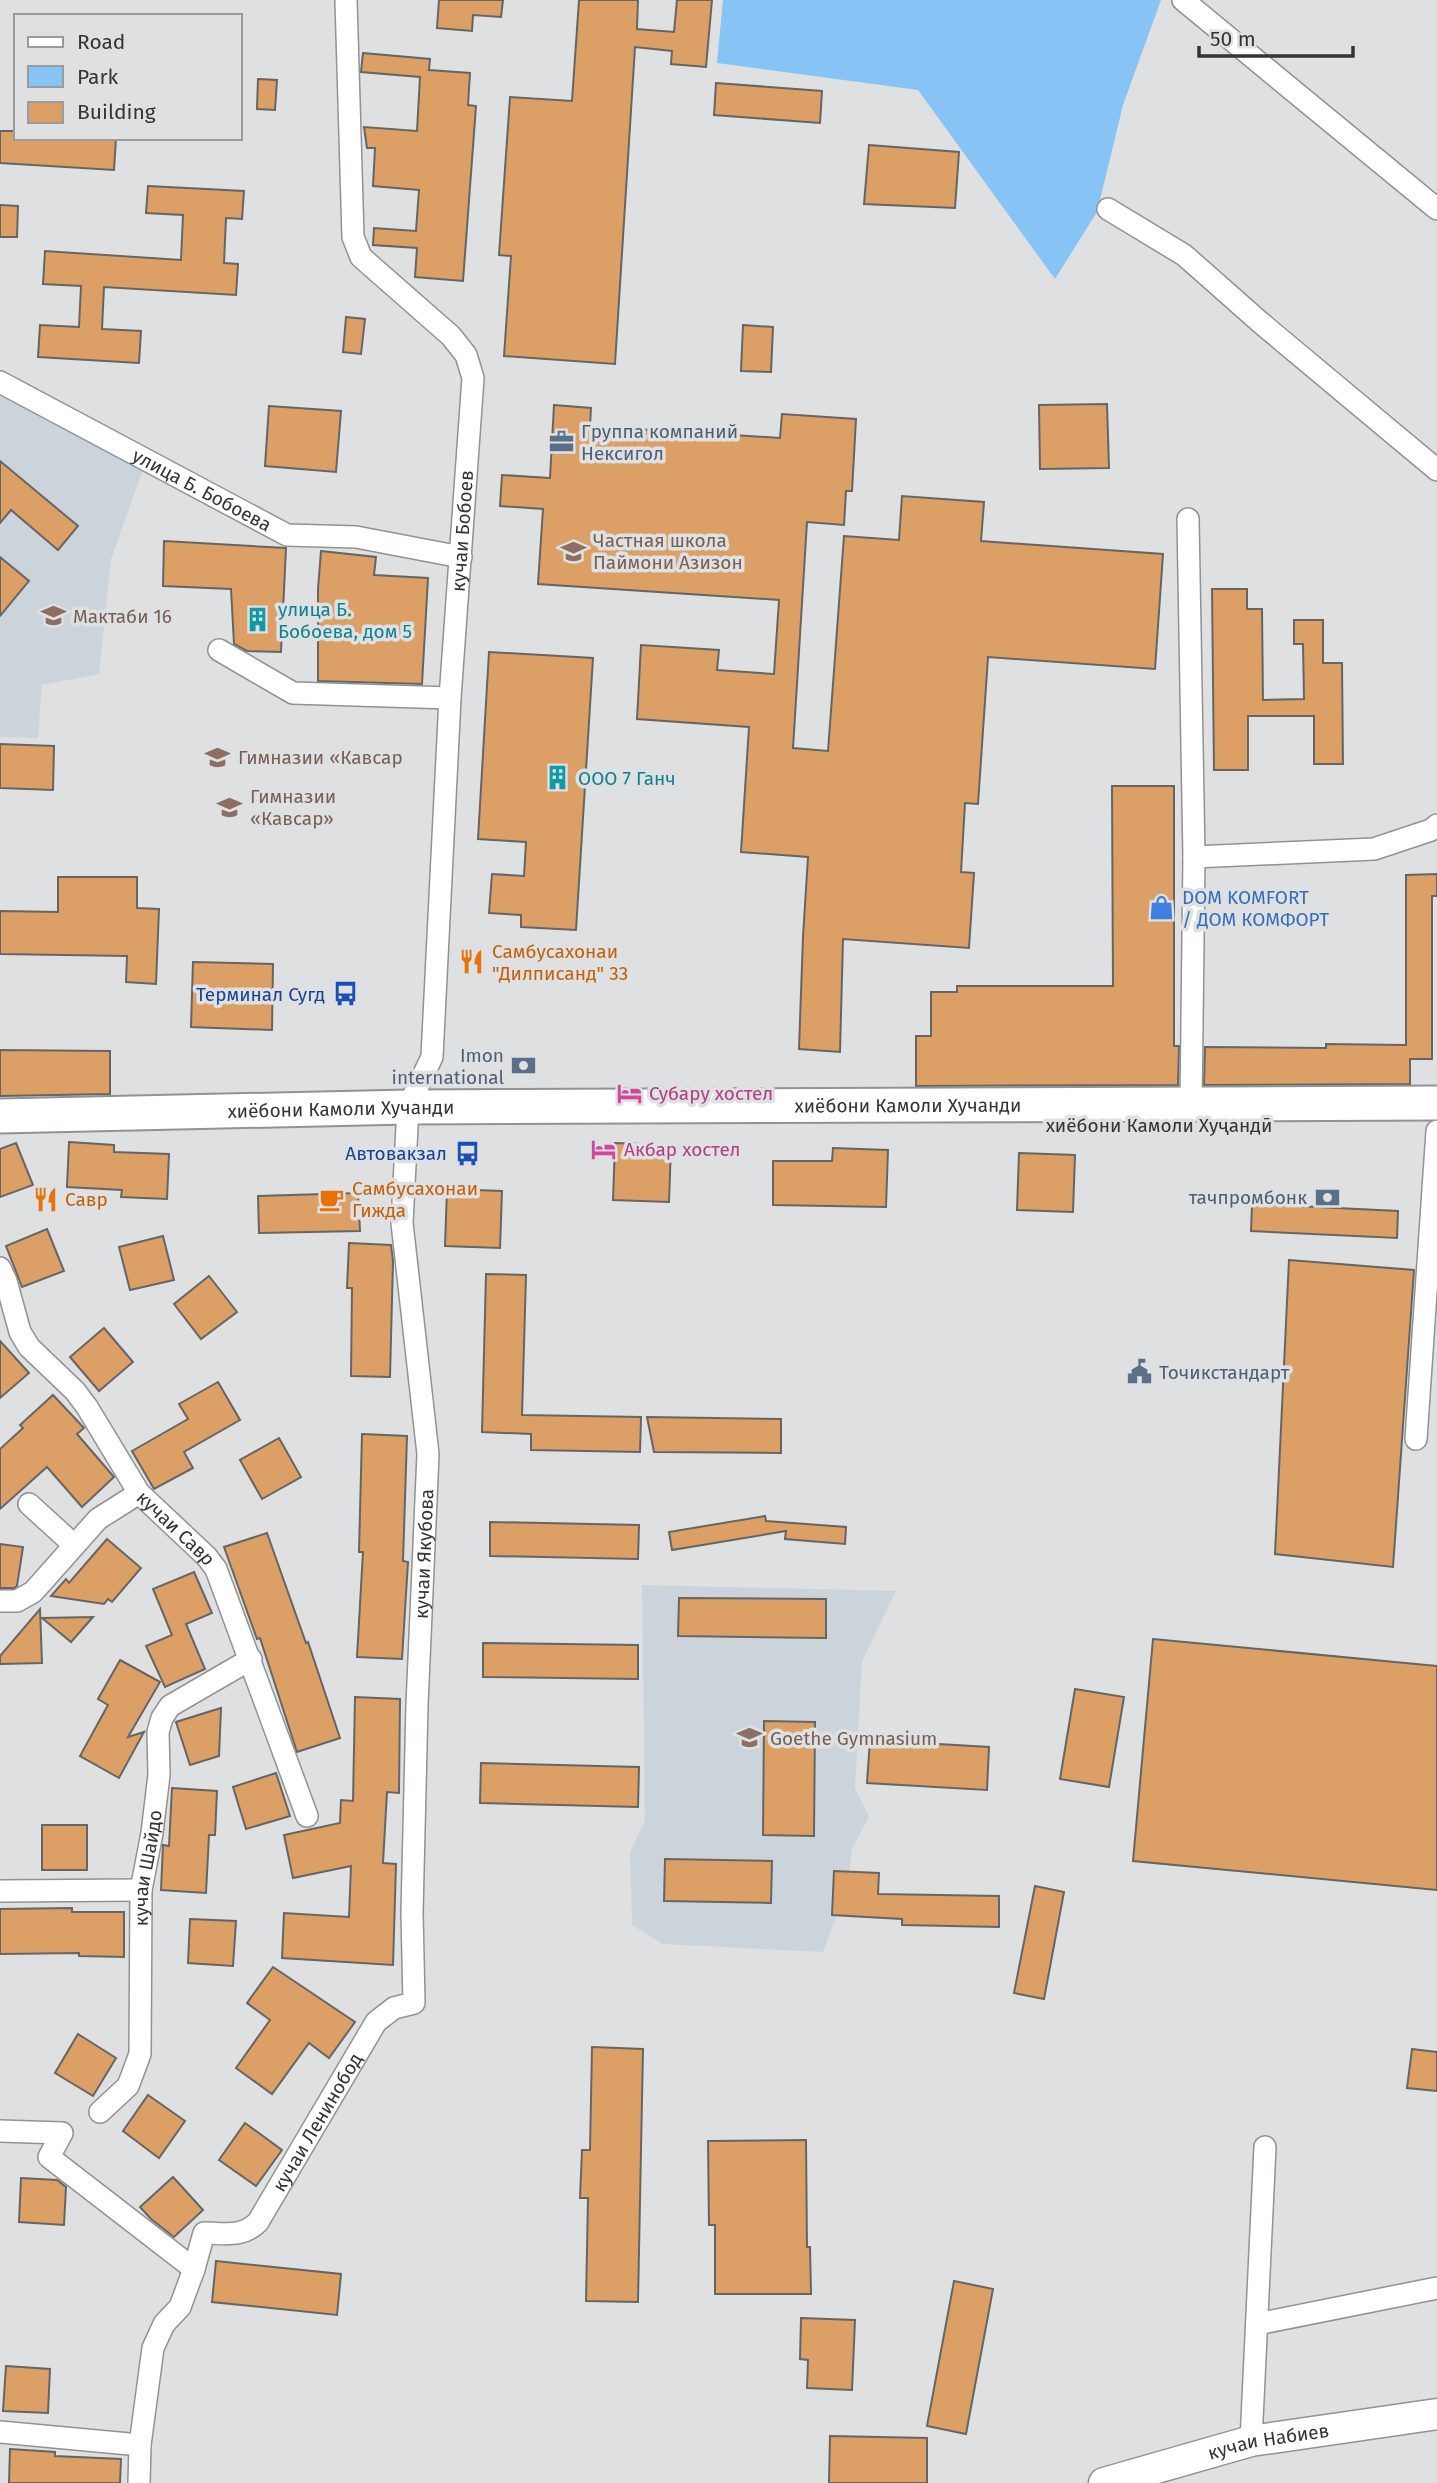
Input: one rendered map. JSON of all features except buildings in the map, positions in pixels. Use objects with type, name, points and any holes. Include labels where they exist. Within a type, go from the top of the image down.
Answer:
[{"type":"main road","name":"хиёбони Камоли Хучанди","points":[[0,1116],[408,1117],[1437,1103]]},
{"type":"main road","name":"хиёбони Камоли Хуҷандӣ","points":[[0,1134],[408,1117],[1437,1125]]},
{"type":"main road","name":"кучаи Набиев","points":[[1104,2483],[1251,2441],[1437,2414]]},
{"type":"street","name":"кучаи Бобоев","points":[[346,0],[354,237],[361,257],[451,336],[466,355],[473,378],[450,698],[432,1057],[408,1117]]},
{"type":"street","points":[[1183,0],[1437,209]]},
{"type":"street","points":[[1108,209],[1184,255],[1437,470]]},
{"type":"street","name":"улица Б. Бобоева","points":[[0,382],[287,535],[356,537],[460,556]]},
{"type":"street","points":[[1188,519],[1194,856],[1191,1105]]},
{"type":"street","points":[[219,650],[293,694],[450,698]]},
{"type":"street","points":[[1194,856],[1374,849],[1431,830],[1437,825]]},
{"type":"street","name":"кучаи Якубова","points":[[408,1117],[402,1223],[428,1454],[417,1705],[412,1913],[414,2003]]},
{"type":"street","points":[[1416,1439],[1437,1131]]},
{"type":"street","name":"кучаи Савр","points":[[0,1268],[20,1332],[29,1347],[75,1391],[139,1493],[207,1557],[216,1569],[307,1816]]},
{"type":"street","points":[[0,1601],[17,1601],[33,1592],[98,1519],[139,1493]]},
{"type":"street","points":[[29,1504],[74,1545]]},
{"type":"street","name":"кучаи Шайдо","points":[[100,2112],[128,2086],[140,2054],[141,1890],[152,1833],[159,1775],[158,1732],[162,1718],[170,1706],[251,1659]]},
{"type":"street","points":[[0,1891],[141,1890]]},
{"type":"street","name":"кучаи Ленинобод","points":[[194,2269],[204,2233],[239,2234],[250,2230],[258,2222],[376,2022],[394,2008],[414,2003]]},
{"type":"street","points":[[0,2131],[62,2133],[49,2157],[194,2269],[180,2307],[164,2324],[153,2348],[140,2445],[139,2483]]},
{"type":"street","points":[[1251,2441],[1265,2147]]},
{"type":"street","points":[[1257,2324],[1437,2288]]},
{"type":"street","points":[[0,2432],[140,2445]]},
{"type":"shaded area","name":"Мактаби 16","points":[[0,390],[145,464],[111,559],[99,674],[42,685],[38,738],[0,737]]},
{"type":"shaded area","name":"Goethe Gymnasium","points":[[642,1585],[896,1591],[862,1661],[855,1788],[869,1817],[852,1848],[848,1885],[823,1952],[663,1944],[632,1925],[630,1852],[645,1821]]},
{"type":"green space","points":[[723,0],[1161,0],[1123,105],[1097,212],[1055,279],[918,90],[717,63]]},
{"type":"place","name":"Группа компаний Нексигол","points":[[561,442]]},
{"type":"place","name":"Частная школа Паймони Азизон","points":[[573,551]]},
{"type":"place","name":"Мактаби 16","points":[[53,616]]},
{"type":"place","name":"улица Б. Бобоева, дом 5","points":[[258,620]]},
{"type":"place","name":"Гимназии «Кавсар","points":[[218,757]]},
{"type":"place","name":"ООО 7 Ганч","points":[[558,778]]},
{"type":"place","name":"Гимназии «Кавсар»","points":[[230,807]]},
{"type":"place","name":"DOM KOMFORT / ДОМ КОМФОРТ","points":[[1162,908]]},
{"type":"place","name":"Самбусахонаи \"Дилписанд\" 33","points":[[472,962]]},
{"type":"place","name":"Терминал Сугд","points":[[345,994]]},
{"type":"place","name":"Imon international","points":[[524,1066]]},
{"type":"place","name":"Субару хостел","points":[[629,1093]]},
{"type":"place","name":"Акбар хостел","points":[[604,1149]]},
{"type":"place","name":"Автовакзал","points":[[467,1153]]},
{"type":"place","name":"тачпромбонк","points":[[1327,1197]]},
{"type":"place","name":"Савр","points":[[45,1199]]},
{"type":"place","name":"Самбусахонаи Гижда","points":[[332,1199]]},
{"type":"place","name":"Точикстандарт","points":[[1139,1372]]},
{"type":"place","name":"Goethe Gymnasium","points":[[750,1738]]}]
